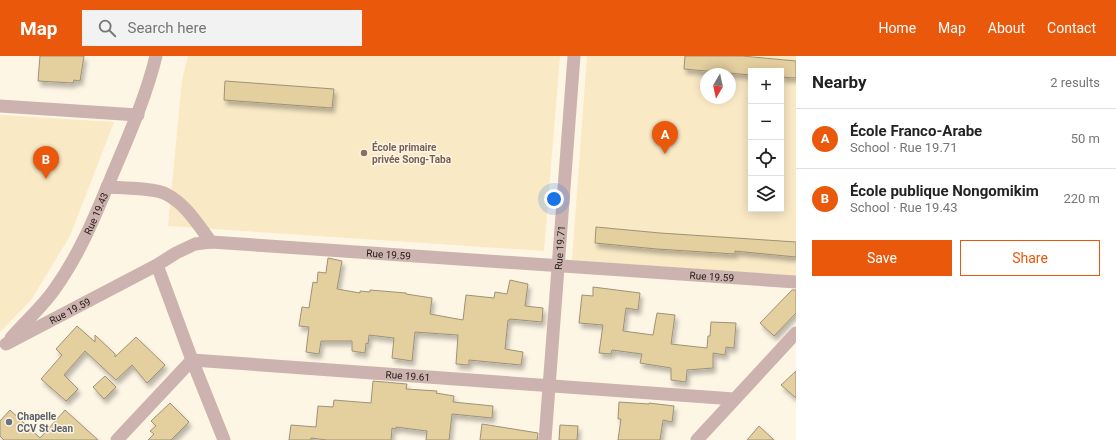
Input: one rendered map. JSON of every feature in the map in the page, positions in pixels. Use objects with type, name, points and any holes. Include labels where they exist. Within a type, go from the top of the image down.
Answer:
[{"type":"street","name":"Rue 19.43","points":[[3,347],[53,291],[71,265],[88,233],[138,115],[156,56]]},
{"type":"street","name":"Rue 19.71","points":[[545,440],[574,56]]},
{"type":"street","points":[[0,106],[138,115]]},
{"type":"street","points":[[108,186],[165,193],[182,205],[211,242]]},
{"type":"street","name":"Rue 19.59","points":[[3,347],[157,265],[176,253],[195,244],[211,242],[558,267],[796,282]]},
{"type":"street","points":[[157,265],[192,360],[224,440]]},
{"type":"street","points":[[697,440],[796,332]]},
{"type":"street","points":[[116,440],[192,360]]},
{"type":"street","name":"Rue 19.61","points":[[192,360],[734,399]]},
{"type":"shaded area","name":"École primaire privée Song-Taba","points":[[188,56],[560,56],[544,251],[168,226],[182,80]]},
{"type":"shaded area","points":[[587,56],[796,56],[796,276],[572,260]]},
{"type":"shaded area","points":[[0,115],[114,122],[70,236],[31,300],[0,332]]},
{"type":"building","points":[[40,56],[84,56],[80,81],[74,80],[73,83],[38,81]]},
{"type":"building","points":[[685,56],[742,56],[796,61],[796,78],[784,77],[784,68],[748,68],[748,75],[736,74],[736,68],[700,68],[700,70],[684,69]]},
{"type":"building","points":[[225,81],[334,89],[332,108],[224,100]]},
{"type":"building","points":[[596,227],[796,242],[796,257],[735,251],[735,254],[595,243]]},
{"type":"building","points":[[328,258],[342,261],[337,289],[360,293],[360,291],[370,292],[370,290],[406,293],[432,298],[430,314],[463,320],[466,295],[494,298],[495,292],[507,294],[510,280],[528,284],[525,306],[543,308],[542,322],[508,320],[505,349],[523,352],[521,365],[469,360],[469,365],[456,364],[458,335],[415,332],[412,361],[392,358],[394,338],[369,335],[365,353],[352,351],[352,341],[321,341],[319,354],[306,352],[309,327],[299,326],[302,307],[309,308],[313,282],[317,283],[318,272],[326,273]]},
{"type":"building","points":[[593,287],[640,293],[638,310],[626,308],[623,331],[653,335],[657,313],[675,315],[671,344],[707,348],[711,322],[736,323],[734,348],[726,347],[725,355],[713,353],[713,368],[687,370],[686,382],[671,380],[671,368],[640,363],[642,354],[612,350],[611,354],[599,353],[603,325],[579,323],[582,295],[593,296]]},
{"type":"building","points":[[792,290],[796,290],[796,313],[774,336],[760,323]]},
{"type":"building","points":[[77,326],[95,342],[95,335],[115,354],[115,357],[136,337],[165,365],[147,383],[132,365],[116,380],[85,351],[64,375],[78,389],[66,401],[41,379],[62,355],[56,349]]},
{"type":"building","points":[[796,371],[796,398],[781,385]]},
{"type":"building","points":[[105,376],[116,387],[104,399],[93,387]]},
{"type":"building","points":[[373,381],[407,384],[406,389],[437,391],[436,393],[454,396],[453,402],[493,406],[492,418],[452,414],[449,440],[426,440],[427,431],[396,427],[396,429],[392,428],[391,440],[327,440],[311,438],[311,440],[289,440],[291,425],[316,427],[318,406],[333,407],[334,400],[371,403]]},
{"type":"building","points":[[619,402],[674,406],[672,422],[663,420],[660,440],[618,440],[621,419],[618,419]]},
{"type":"building","points":[[170,403],[189,422],[171,440],[148,440],[154,434],[150,431],[156,426],[151,421]]},
{"type":"building","points":[[10,410],[40,438],[65,410],[98,440],[4,440],[0,436],[0,421]]},
{"type":"building","points":[[482,424],[538,433],[537,440],[480,440]]},
{"type":"building","points":[[560,425],[578,426],[577,440],[559,440]]},
{"type":"building","points":[[759,426],[774,440],[747,440]]},
{"type":"place","name":"École primaire privée Song-Taba","points":[[364,153]]},
{"type":"place","name":"École Franco-Arabe","points":[[665,154]]},
{"type":"place","name":"École publique Nongomikim","points":[[46,179]]},
{"type":"place","name":"Chapelle CCV St Jean","points":[[9,422]]}]
